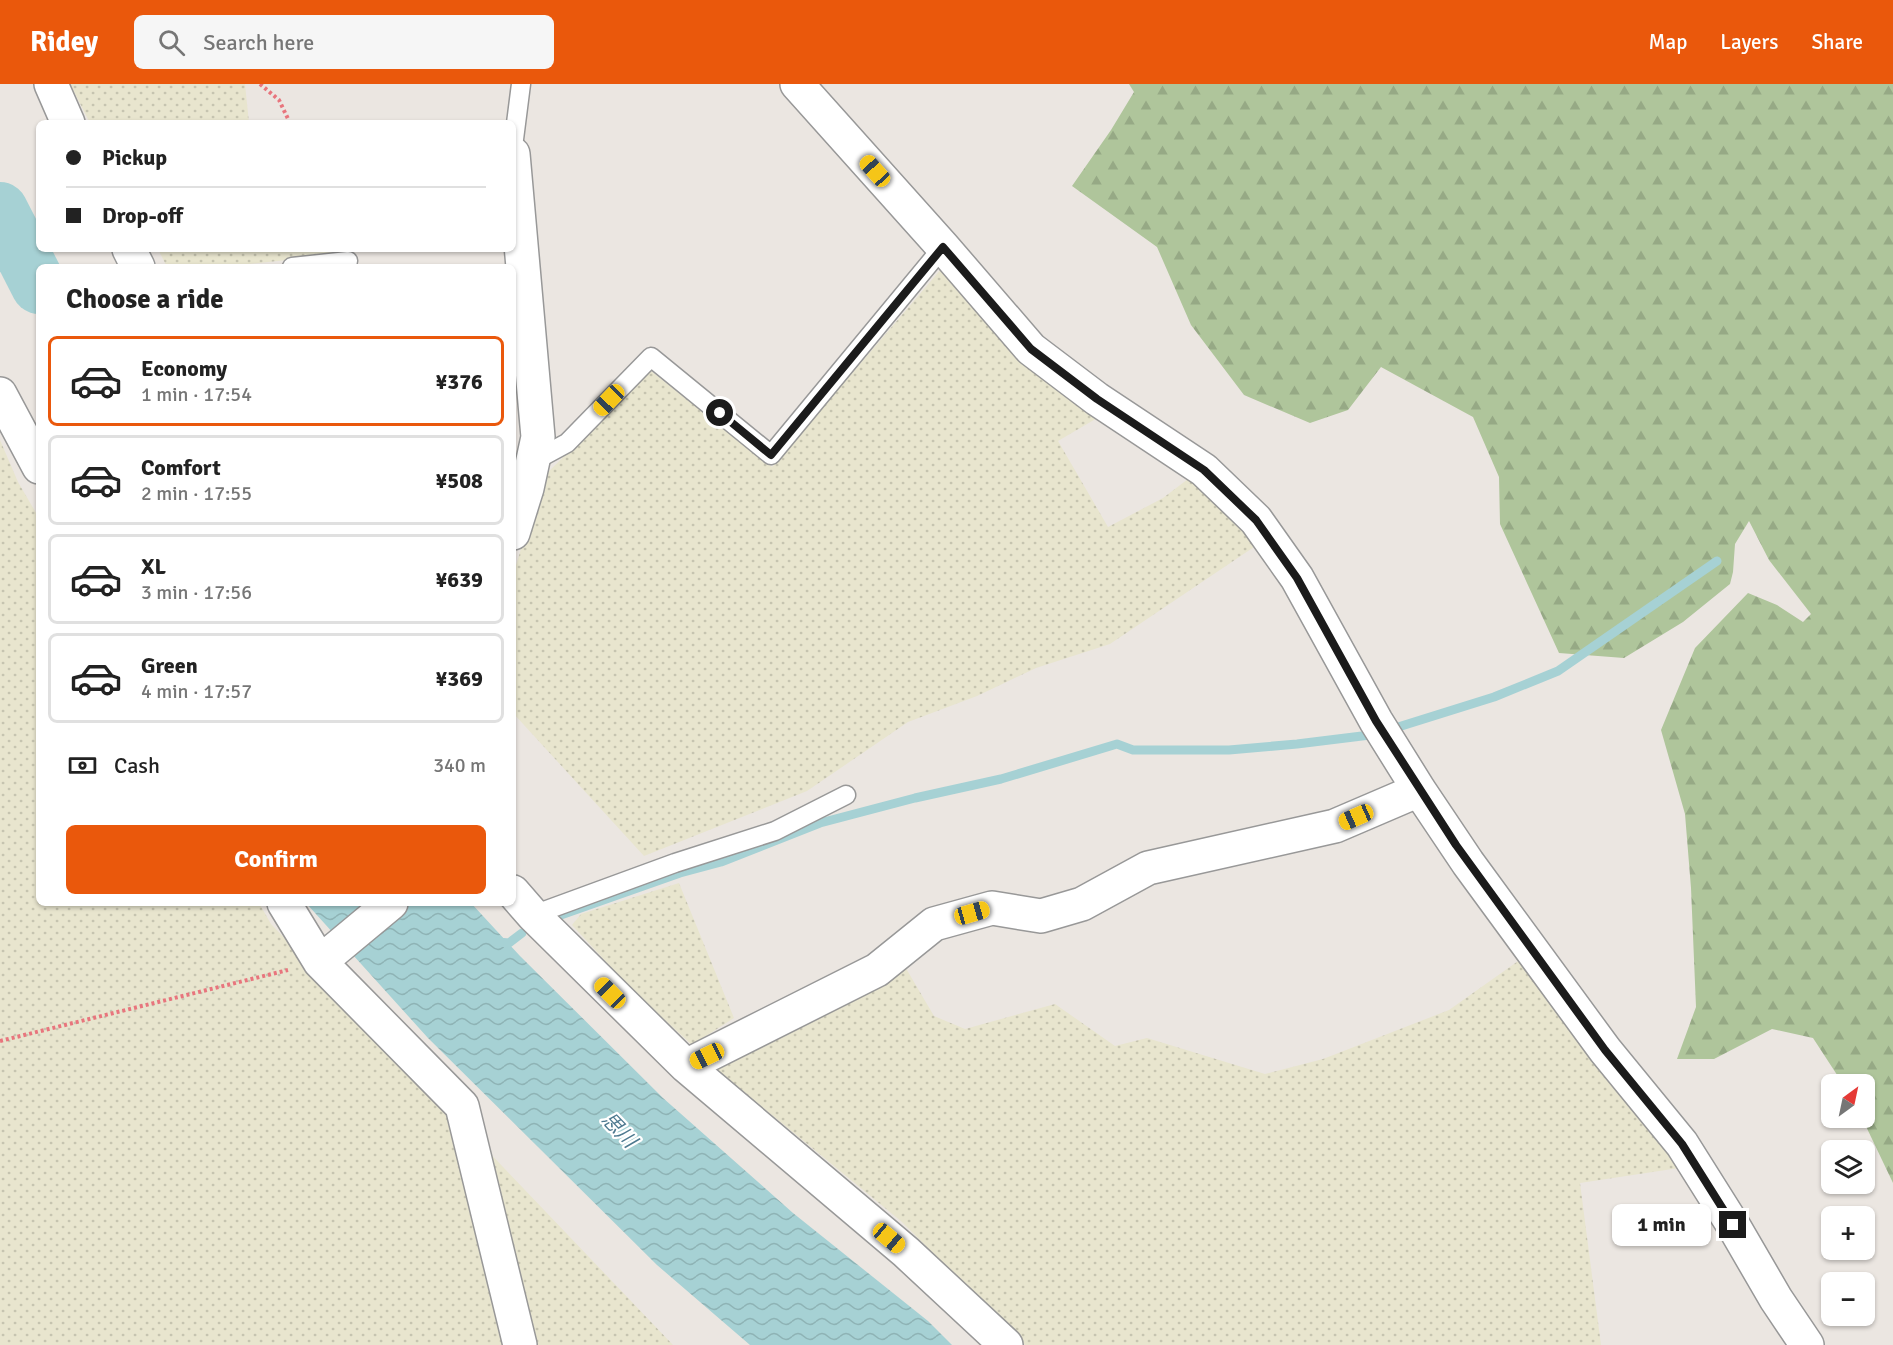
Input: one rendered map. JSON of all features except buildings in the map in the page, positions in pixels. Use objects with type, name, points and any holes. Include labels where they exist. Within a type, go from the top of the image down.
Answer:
[{"type":"street","points":[[51,84],[67,120]]},
{"type":"street","points":[[797,84],[1031,349],[1097,399],[1204,470],[1256,520],[1297,578],[1376,721],[1419,790],[1468,863],[1598,1041],[1682,1144],[1776,1299],[1807,1345]]},
{"type":"street","points":[[516,188],[538,437],[527,488],[516,523]]},
{"type":"street","points":[[0,394],[36,461]]},
{"type":"street","points":[[686,1066],[877,970],[934,924],[992,908],[1041,916],[1082,904],[1148,868],[1335,826],[1419,790]]},
{"type":"street","points":[[523,904],[686,1066],[906,1252],[1006,1345]]},
{"type":"street","points":[[286,906],[462,1106],[520,1345]]},
{"type":"street","points":[[328,956],[387,906]]},
{"type":"lane","points":[[516,123],[521,84]]},
{"type":"lane","points":[[532,462],[567,443],[651,357],[771,455],[943,247]]},
{"type":"lane","points":[[320,264],[348,261]]},
{"type":"lane","points":[[523,904],[675,863],[775,831],[846,795]]},
{"type":"path","points":[[260,84],[279,100],[289,120]]},
{"type":"path","points":[[0,1041],[328,956]]},
{"type":"shaded area","points":[[70,84],[245,84],[249,120],[88,120]]},
{"type":"shaded area","points":[[160,252],[345,252],[345,254],[250,264],[166,264]]},
{"type":"shaded area","points":[[942,268],[1046,382],[1099,417],[1058,441],[1108,527],[1163,498],[1192,476],[1257,545],[1110,644],[1036,668],[977,696],[908,722],[807,791],[644,856],[516,716],[516,565],[543,477],[651,371],[772,467]]},
{"type":"shaded area","points":[[0,440],[18,482],[36,513],[36,906],[261,906],[271,924],[673,1345],[0,1345]]},
{"type":"shaded area","points":[[679,883],[734,1018],[692,1045],[632,990],[572,925],[581,914]]},
{"type":"shaded area","points":[[1521,959],[1679,1168],[1580,1183],[1601,1345],[1025,1345],[902,1222],[715,1068],[904,965],[934,1016],[965,1029],[1055,1004],[1115,1046],[1147,1038],[1265,1074],[1323,1059],[1449,1010]]},
{"type":"green space","points":[[1129,84],[1893,84],[1893,1183],[1875,1145],[1875,1140],[1872,1140],[1867,1128],[1875,1128],[1875,1074],[1836,1074],[1813,1038],[1772,1029],[1714,1059],[1677,1059],[1696,1007],[1691,888],[1685,814],[1661,730],[1695,648],[1748,593],[1777,605],[1803,622],[1811,614],[1769,560],[1749,521],[1735,544],[1730,584],[1683,622],[1624,658],[1559,653],[1500,524],[1499,477],[1473,417],[1381,367],[1348,410],[1310,423],[1244,395],[1191,325],[1157,247],[1072,186],[1134,92]]},
{"type":"water","points":[[309,906],[474,906],[520,956],[663,1098],[793,1213],[928,1321],[952,1345],[750,1345],[657,1265],[428,1038]]},
{"type":"waterway","name":"思川","points":[[0,210],[36,280]]},
{"type":"waterway","points":[[1395,728],[1494,697],[1558,671],[1717,561]]},
{"type":"waterway","points":[[558,916],[680,873],[721,862],[820,823],[915,798],[1001,779],[1117,744],[1133,750],[1229,750],[1370,735]]},
{"type":"waterway","points":[[498,942],[509,943],[522,933]]},
{"type":"route","points":[[720,413],[771,455],[943,247],[1031,349],[1097,399],[1204,470],[1256,520],[1297,578],[1376,721],[1468,863],[1605,1050],[1682,1144],[1733,1225]]}]
